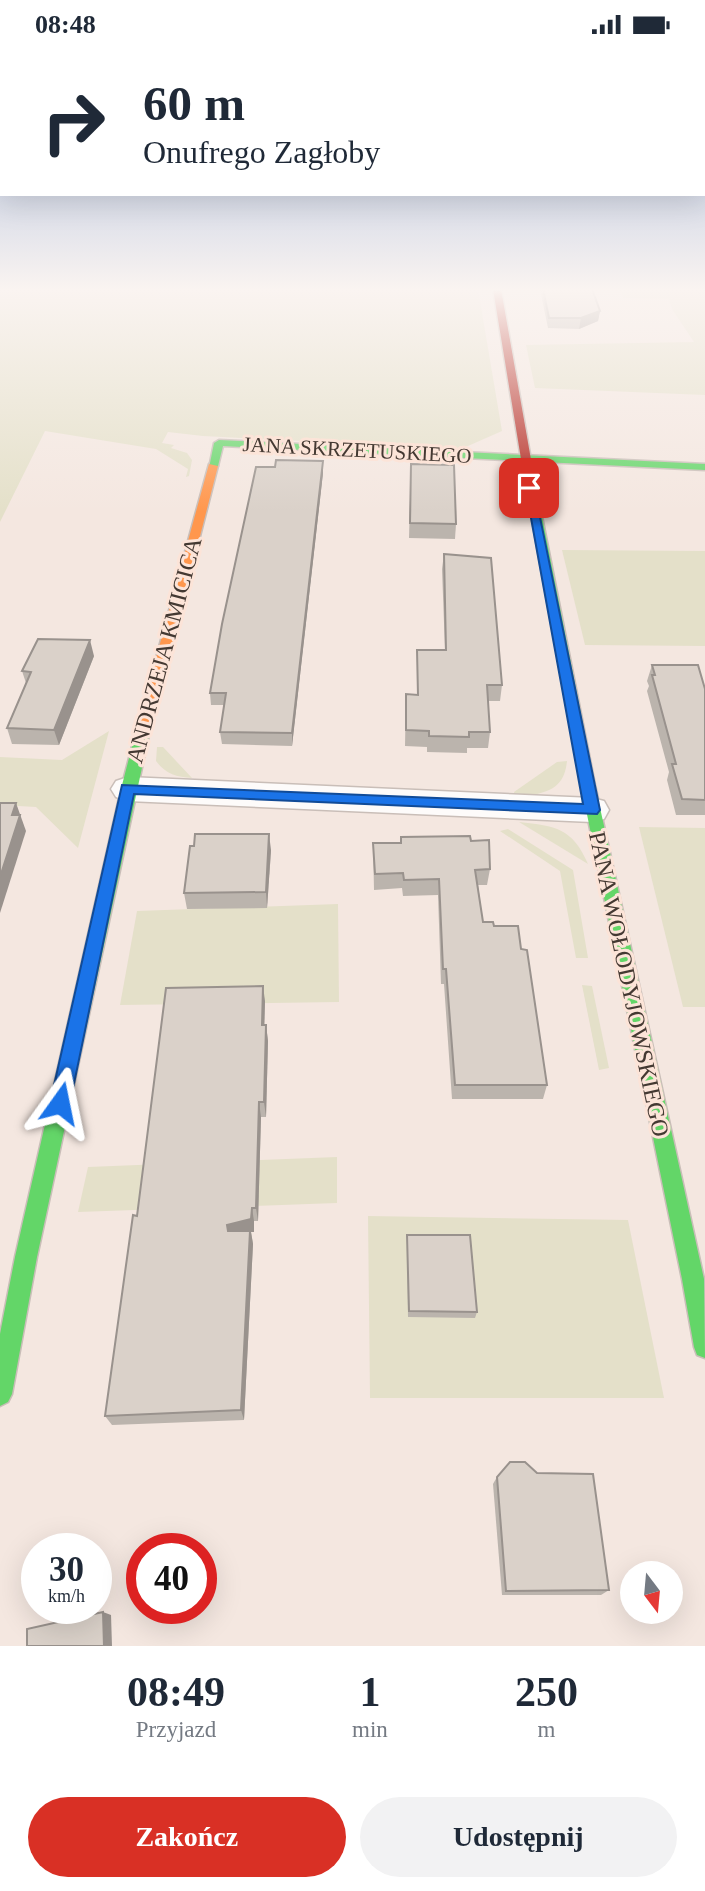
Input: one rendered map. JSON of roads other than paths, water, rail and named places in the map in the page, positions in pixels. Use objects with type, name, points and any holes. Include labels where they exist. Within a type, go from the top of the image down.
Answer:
[{"type":"street","name":"PANA WOŁODYJOWSKIEGO","points":[[508,364],[523,458],[592,810],[699,1280],[705,1347]]},
{"type":"street","name":"JANA SKRZETUSKIEGO","points":[[219,443],[705,467]]},
{"type":"street","name":"ANDRZEJA KMICICA","points":[[0,1394],[26,1257],[128,789],[219,443]]},
{"type":"street","points":[[128,789],[592,810]]}]
